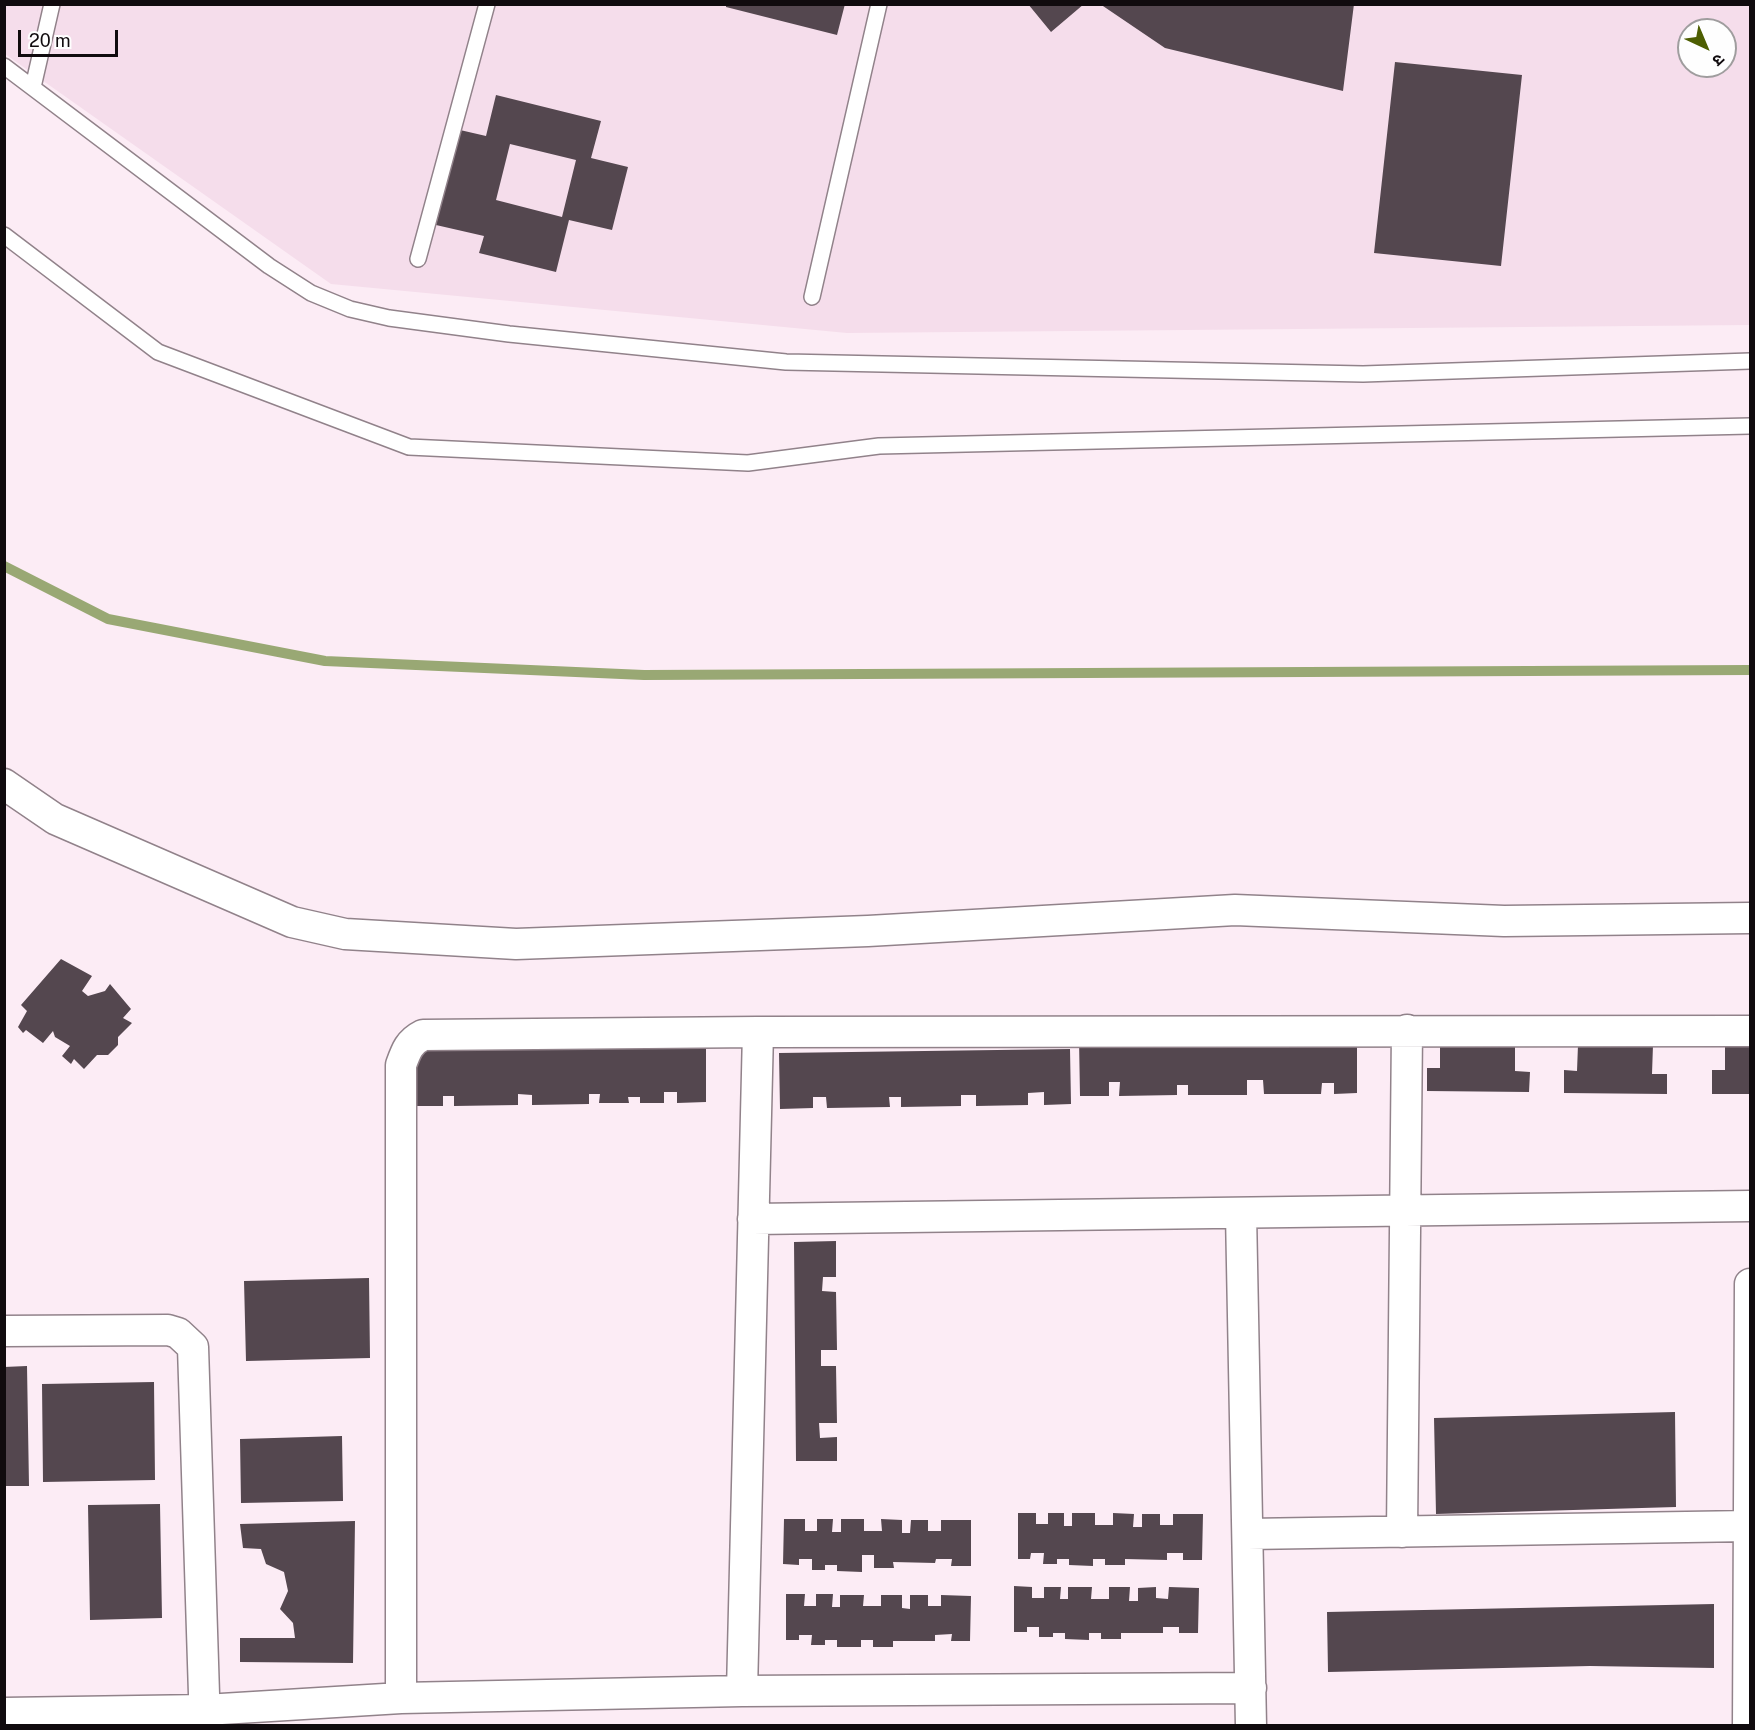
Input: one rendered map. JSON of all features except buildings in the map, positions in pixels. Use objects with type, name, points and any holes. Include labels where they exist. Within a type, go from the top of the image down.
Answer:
[{"type":"street","points":[[4,784],[55,819],[292,922],[345,934],[516,944],[868,931],[1235,910],[1504,921],[1750,918]]},
{"type":"street","points":[[401,1698],[400,1065],[407,1047],[423,1035],[1407,1030],[1750,1031]]},
{"type":"street","points":[[1402,1532],[1403,1210],[1407,1030]]},
{"type":"street","points":[[742,1691],[758,1032]]},
{"type":"street","points":[[753,1219],[1750,1206]]},
{"type":"street","points":[[1241,1213],[1251,1725]]},
{"type":"street","points":[[1748,1725],[1750,1284]]},
{"type":"street","points":[[4,1331],[168,1330],[178,1333],[193,1347],[205,1718]]},
{"type":"street","points":[[1248,1534],[1749,1526]]},
{"type":"street","points":[[4,1713],[205,1718],[401,1698],[742,1691],[1251,1688]]},
{"type":"lane","points":[[33,87],[52,4]]},
{"type":"lane","points":[[418,259],[487,4]]},
{"type":"lane","points":[[812,297],[879,4]]},
{"type":"lane","points":[[4,66],[269,266],[311,293],[350,309],[416,322],[786,362],[1363,374],[1750,361]]},
{"type":"lane","points":[[4,235],[158,352],[409,447],[748,463],[879,446],[1750,426]]},
{"type":"shaded area","points":[[5,4],[1750,5],[1750,325],[847,333],[331,284],[5,54]]},
{"type":"waterway","points":[[4,566],[108,619],[325,661],[644,675],[1750,670]]}]
